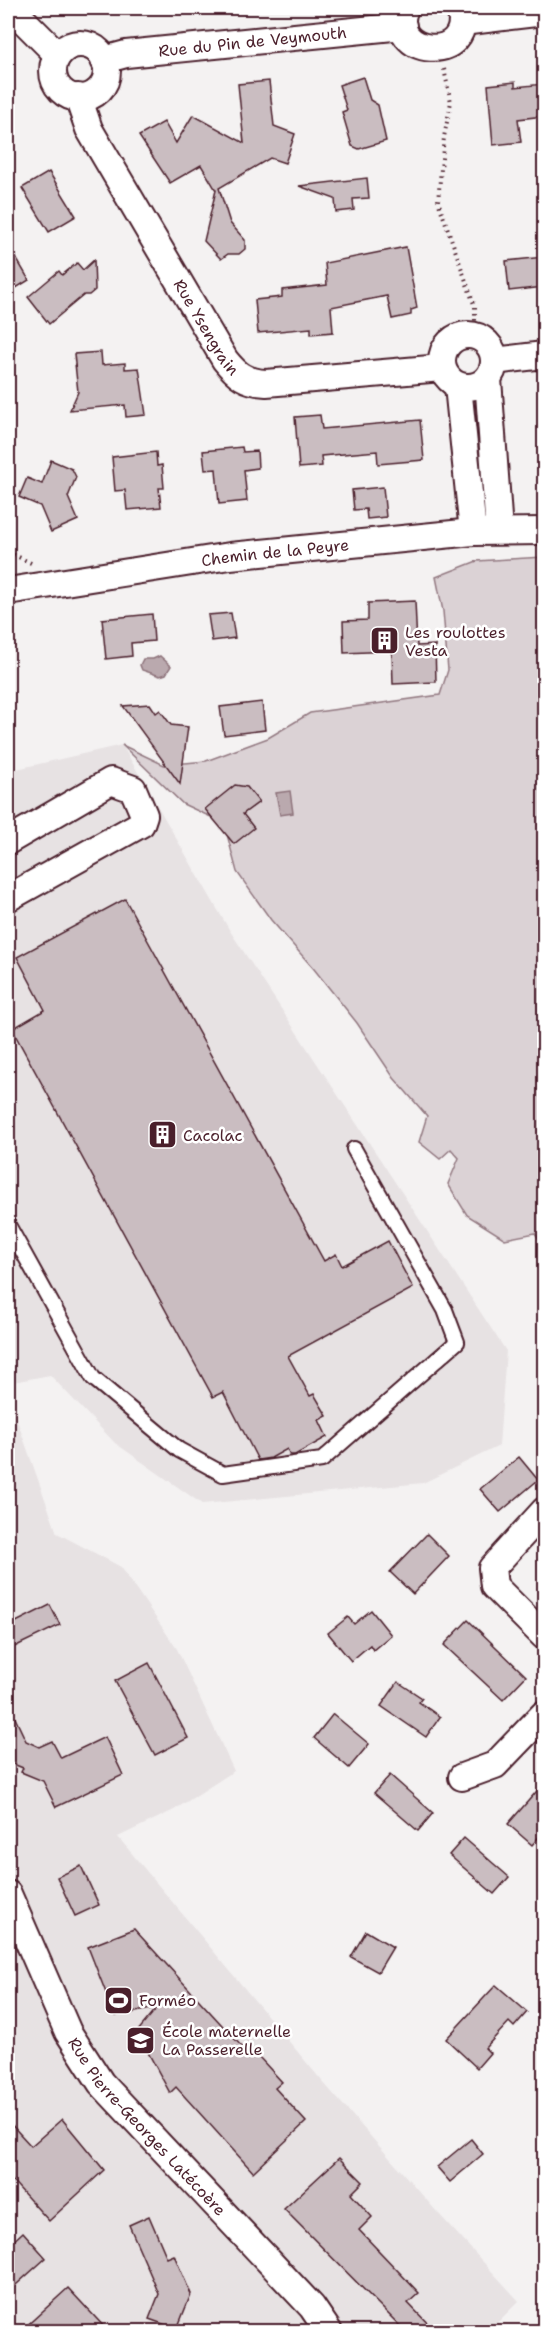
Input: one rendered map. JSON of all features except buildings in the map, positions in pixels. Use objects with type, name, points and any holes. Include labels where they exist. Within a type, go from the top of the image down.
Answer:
[{"type":"street","points":[[16,8],[22,19],[58,55]]},
{"type":"street","points":[[404,17],[416,45],[427,49],[439,48],[455,39],[461,15],[544,12]]},
{"type":"street","name":"Rue du Pin de Veymouth","points":[[104,60],[126,54],[404,17]]},
{"type":"street","points":[[78,44],[94,48],[104,60],[106,78],[95,93],[78,97],[63,92],[54,79],[54,63],[58,55],[70,46],[78,44]]},
{"type":"street","name":"Rue Ysengrain","points":[[78,97],[89,129],[225,360],[241,377],[253,382],[266,383],[450,377]]},
{"type":"street","points":[[473,532],[450,377],[443,352],[453,340],[468,335],[475,336],[489,346],[499,531]]},
{"type":"street","points":[[450,377],[474,387],[491,370],[544,355]]},
{"type":"street","name":"Chemin de la Peyre","points":[[8,591],[230,556],[473,532],[544,531]]},
{"type":"street","points":[[8,841],[111,781],[133,789],[144,815],[141,824],[8,898]]},
{"type":"street","points":[[544,1511],[492,1568],[494,1586],[544,1636]]},
{"type":"street","points":[[462,1777],[495,1765],[544,1714]]},
{"type":"street","name":"Rue Pierre-Georges Latécoère","points":[[8,1894],[68,2032],[101,2083],[312,2307],[329,2331]]},
{"type":"lane","points":[[8,1225],[93,1378],[179,1450],[223,1474],[322,1460],[457,1342],[445,1310],[354,1149]]},
{"type":"path","points":[[439,48],[451,102],[444,137],[438,201],[475,307],[475,336]]},
{"type":"shaded area","points":[[544,557],[544,1247],[535,1233],[505,1239],[467,1215],[448,1184],[459,1158],[451,1149],[440,1159],[419,1142],[427,1116],[394,1078],[357,1023],[271,920],[237,872],[224,823],[183,804],[122,745],[164,765],[206,761],[268,738],[310,713],[440,695],[448,670],[443,611],[436,577],[477,561]]},
{"type":"shaded area","points":[[160,656],[171,666],[166,674],[160,676],[142,670],[140,665],[143,659]]},
{"type":"shaded area","points":[[122,745],[230,931],[506,1351],[499,1446],[423,1483],[202,1504],[115,1443],[50,1375],[8,1383],[8,771]]},
{"type":"shaded area","points":[[290,791],[293,813],[280,815],[276,793]]},
{"type":"shaded area","points":[[8,1395],[57,1533],[121,1567],[177,1649],[234,1771],[174,1810],[118,1837],[322,2081],[519,2301],[489,2331],[8,2331]]},
{"type":"place","name":"Les roulottes Vesta","points":[[384,641]]},
{"type":"place","name":"Cacolac","points":[[162,1135]]},
{"type":"place","name":"Forméo","points":[[118,2000]]},
{"type":"place","name":"École maternelle La Passerelle","points":[[141,2040]]}]
